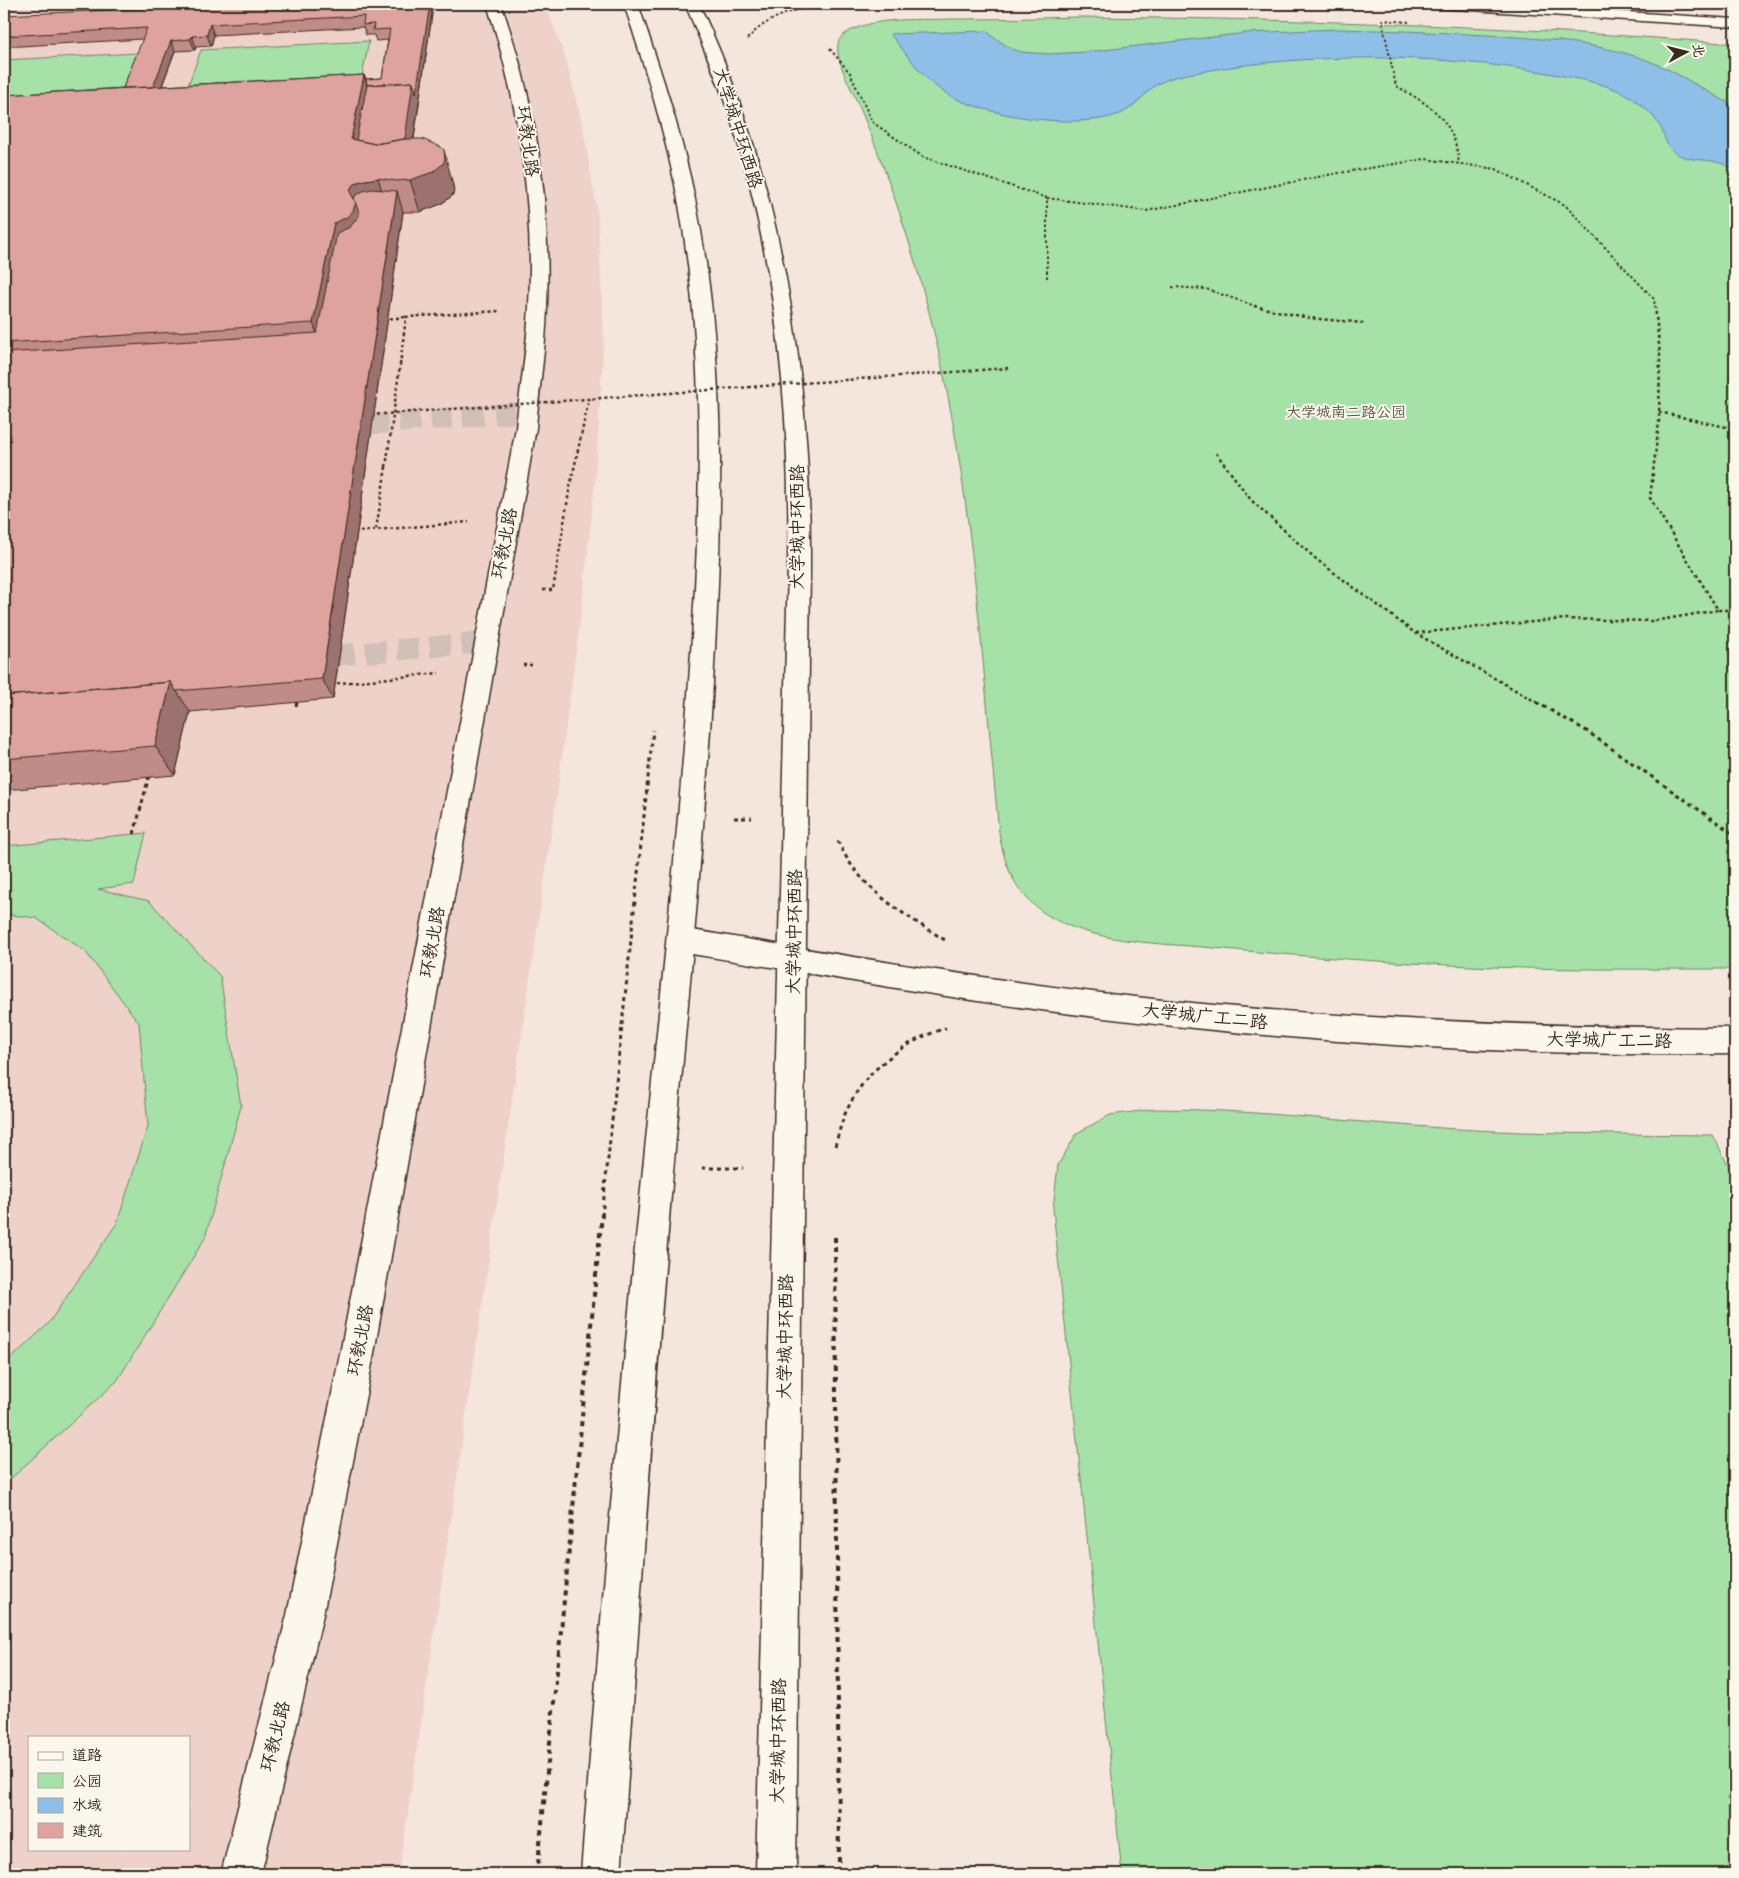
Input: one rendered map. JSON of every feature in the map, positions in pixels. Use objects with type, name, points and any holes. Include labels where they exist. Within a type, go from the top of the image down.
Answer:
[{"type":"main road","name":"环教北路","points":[[241,1874],[306,1615],[356,1359],[526,428],[534,365],[538,309],[538,224],[527,118],[508,42],[494,4]]},
{"type":"main road","points":[[601,1874],[658,1168],[691,817],[703,665],[708,565],[709,435],[705,347],[689,215],[674,141],[637,4]]},
{"type":"main road","name":"大学城中环西路","points":[[692,4],[718,64],[751,159],[775,269],[784,329],[791,382],[799,491],[794,958],[776,1874]]},
{"type":"main road","points":[[1440,4],[1735,23]]},
{"type":"main road","points":[[1657,4],[1735,10]]},
{"type":"main road","name":"大学城广工二路","points":[[680,940],[1034,997],[1303,1026],[1531,1038],[1649,1042],[1735,1041]]},
{"type":"path","points":[[802,4],[803,9]]},
{"type":"path","points":[[746,41],[763,24],[791,11],[844,4]]},
{"type":"path","points":[[1382,20],[1396,86],[1428,104],[1451,127],[1459,149],[1459,164]]},
{"type":"path","points":[[830,49],[850,73],[872,122],[923,157],[1047,198],[1146,211],[1333,174],[1425,159],[1496,169],[1565,206],[1654,299],[1660,354],[1659,412],[1650,498],[1718,610]]},
{"type":"path","points":[[1047,198],[1047,280]]},
{"type":"path","points":[[1172,286],[1206,289],[1258,307],[1300,316],[1364,323]]},
{"type":"path","points":[[376,319],[503,311]]},
{"type":"path","points":[[376,530],[406,318]]},
{"type":"path","points":[[365,415],[1008,368]]},
{"type":"path","points":[[822,380],[823,390]]},
{"type":"path","points":[[677,385],[677,394]]},
{"type":"path","points":[[543,590],[553,590],[569,492],[589,398]]},
{"type":"path","points":[[1659,412],[1735,429]]},
{"type":"path","points":[[1216,453],[1251,500],[1317,560],[1415,633],[1584,730],[1735,835]]},
{"type":"path","points":[[352,532],[473,522]]},
{"type":"path","points":[[1415,633],[1564,619],[1654,621],[1718,610],[1735,610]]},
{"type":"path","points":[[325,684],[443,673]]},
{"type":"path","points":[[296,706],[297,696]]},
{"type":"path","points":[[537,1874],[607,1168],[654,728]]},
{"type":"path","points":[[134,834],[151,769]]},
{"type":"path","points":[[691,817],[836,820],[836,833],[842,854],[856,872],[877,893],[908,917],[948,942]]},
{"type":"path","points":[[607,1168],[834,1168],[835,1147],[851,1100],[877,1068],[908,1043],[943,1028],[950,1027]]},
{"type":"path","points":[[834,1236],[839,1874]]},
{"type":"shaded area","points":[[4,4],[545,4],[566,59],[583,127],[598,216],[604,337],[595,483],[583,598],[558,787],[399,1874],[4,1874]]},
{"type":"green space","name":"大学城南二路公园","points":[[1080,17],[1408,24],[1571,32],[1735,44],[1735,969],[1583,969],[1422,964],[1132,941],[1092,933],[1054,919],[1031,902],[1015,883],[1005,859],[999,832],[972,554],[952,415],[938,347],[899,210],[874,143],[842,69],[838,45],[840,39],[850,31],[883,21]]},
{"type":"green space","points":[[369,41],[359,92],[182,102],[201,50]]},
{"type":"green space","points":[[138,53],[116,107],[4,113],[4,60]]},
{"type":"green space","points":[[146,833],[134,884],[98,889],[149,901],[220,976],[241,1106],[205,1238],[117,1381],[4,1485],[4,1365],[48,1324],[117,1223],[148,1126],[139,1023],[85,951],[36,918],[4,914],[4,846]]},
{"type":"green space","points":[[1155,1109],[1253,1113],[1489,1131],[1713,1135],[1735,1179],[1735,1874],[1122,1874],[1053,1209],[1058,1165],[1077,1133],[1110,1115]]},
{"type":"water","points":[[1337,29],[1546,39],[1606,48],[1644,59],[1668,69],[1735,106],[1735,171],[1719,163],[1688,158],[1671,150],[1661,128],[1650,113],[1624,93],[1596,83],[1548,73],[1463,62],[1419,59],[1374,58],[1285,61],[1178,76],[1156,85],[1134,105],[1120,114],[1102,119],[1057,121],[1008,115],[964,102],[947,94],[923,75],[890,34],[987,31],[1012,49],[1021,52],[1048,54],[1087,52],[1246,33]]},
{"type":"building","points":[[245,4],[430,4],[416,93],[413,82],[367,85],[366,79],[382,78],[390,29],[373,30],[374,24],[363,25],[364,16],[210,24],[207,35],[171,41],[153,87],[123,88],[147,28],[4,36],[4,15]]},
{"type":"building","points":[[364,75],[351,139],[375,144],[403,139],[422,139],[441,147],[444,150],[445,159],[443,164],[433,172],[410,180],[396,181],[378,178],[360,181],[352,186],[350,192],[356,202],[353,211],[347,217],[334,223],[313,323],[4,343],[4,95]]},
{"type":"building","points":[[413,82],[405,139],[375,144],[356,140],[367,85]]},
{"type":"building","points":[[372,189],[397,191],[322,679],[176,691],[171,682],[4,696],[4,353],[317,333],[337,233],[350,227],[359,216],[354,199],[355,196],[363,191]]},
{"type":"building","points":[[171,682],[155,746],[4,759],[4,696]]},
{"type":"tunnel","points":[[335,427],[528,412]]},
{"type":"tunnel","points":[[302,658],[487,642]]}]
